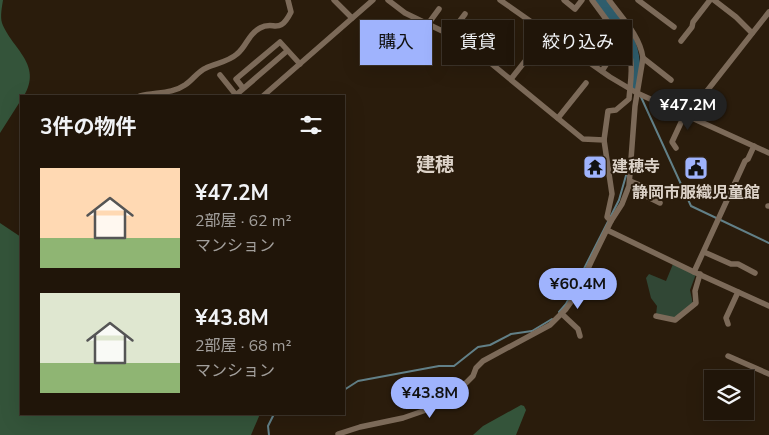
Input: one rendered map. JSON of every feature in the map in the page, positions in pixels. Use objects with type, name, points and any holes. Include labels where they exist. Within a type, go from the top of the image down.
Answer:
[{"type":"street","points":[[149,95],[167,93],[179,88],[203,69],[231,59],[243,48],[250,34],[260,28],[282,25],[291,12],[288,0]]},
{"type":"street","points":[[334,0],[352,18]]},
{"type":"street","points":[[264,95],[373,0]]},
{"type":"street","points":[[388,0],[405,13],[420,20]]},
{"type":"street","points":[[500,0],[530,20]]},
{"type":"street","points":[[564,0],[575,9],[582,0]]},
{"type":"street","points":[[592,0],[607,20]]},
{"type":"street","points":[[638,0],[674,27]]},
{"type":"street","points":[[681,41],[710,0]]},
{"type":"street","points":[[714,0],[736,17],[752,33]]},
{"type":"street","points":[[338,434],[360,427],[403,418],[426,410],[441,398],[466,383],[483,361],[550,325],[562,314],[576,295],[611,221],[622,204],[630,181],[637,93],[643,58],[637,38],[611,1]]},
{"type":"street","points":[[431,20],[439,9]]},
{"type":"street","points":[[676,148],[672,142],[686,115],[769,12]]},
{"type":"street","points":[[460,20],[465,14]]},
{"type":"street","points":[[243,88],[236,79],[280,42],[300,64]]},
{"type":"street","points":[[220,75],[236,95],[287,51]]},
{"type":"street","points":[[643,58],[671,80]]},
{"type":"street","points":[[511,79],[524,62]]},
{"type":"street","points":[[494,65],[582,139],[604,140]]},
{"type":"street","points":[[594,65],[637,93],[769,153]]},
{"type":"street","points":[[602,71],[606,65]]},
{"type":"street","points":[[611,221],[607,217],[612,194],[604,140],[608,111],[616,110],[629,99],[632,65]]},
{"type":"street","points":[[558,118],[586,82]]},
{"type":"street","points":[[656,316],[675,320],[696,303],[697,273],[704,252],[745,160],[748,159],[754,146]]},
{"type":"street","points":[[630,181],[652,190],[648,198],[660,203]]},
{"type":"street","points":[[607,230],[769,306]]},
{"type":"street","points":[[704,252],[730,264],[738,264],[755,273]]},
{"type":"street","points":[[728,324],[726,318],[738,292]]},
{"type":"street","points":[[562,314],[578,329],[580,336]]},
{"type":"street","points":[[728,356],[769,374]]},
{"type":"green space","points":[[0,0],[3,0],[2,23],[24,57],[30,75],[29,85],[24,95],[20,95],[20,102],[0,133]]},
{"type":"green space","points":[[0,223],[20,236],[20,415],[260,415],[251,435],[0,435]]},
{"type":"green space","points":[[673,264],[696,274],[690,290],[693,304],[674,318],[656,315],[657,306],[651,298],[646,278],[649,274],[666,281]]},
{"type":"green space","points":[[521,405],[526,410],[516,435],[473,435],[483,426]]},
{"type":"waterway","points":[[600,0],[617,21],[632,47],[635,85]]},
{"type":"waterway","points":[[641,97],[691,206],[769,243]]},
{"type":"waterway","points":[[559,312],[566,304],[619,200],[627,172]]},
{"type":"waterway","points":[[345,389],[358,381],[439,366],[454,366],[478,347],[490,345],[511,334],[532,331],[552,319]]},
{"type":"waterway","points":[[269,435],[268,426],[274,415]]},
{"type":"place","name":"建穂寺","points":[[595,167]]},
{"type":"place","name":"静岡市服織児童館","points":[[696,168]]},
{"type":"district","name":"建穂","points":[[435,165]]}]
